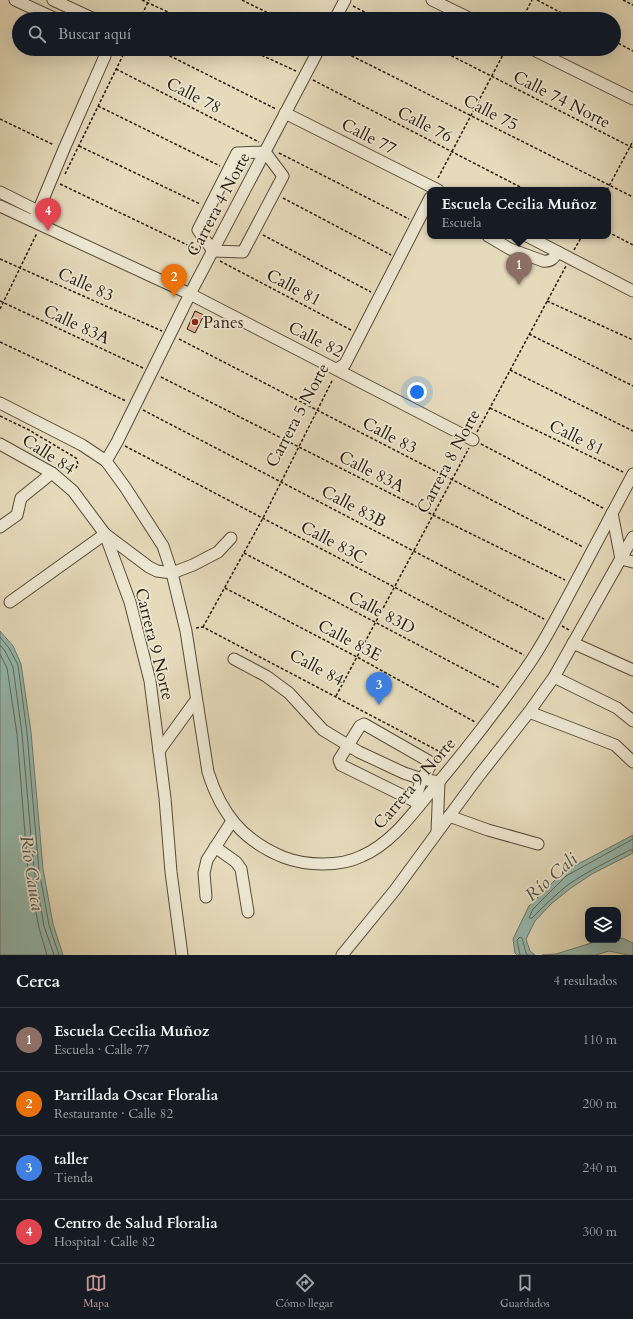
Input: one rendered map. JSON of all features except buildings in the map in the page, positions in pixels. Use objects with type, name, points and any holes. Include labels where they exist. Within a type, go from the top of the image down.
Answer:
[{"type":"street","points":[[15,0],[41,12]]},
{"type":"street","points":[[53,0],[72,12]]},
{"type":"street","points":[[432,0],[457,12]]},
{"type":"street","points":[[341,12],[348,3]]},
{"type":"street","points":[[0,192],[36,216],[105,56]]},
{"type":"street","name":"Carrera 4 Norte","points":[[106,461],[117,442],[190,294],[267,148],[282,112],[315,56]]},
{"type":"street","points":[[546,56],[633,99]]},
{"type":"street","name":"Calle 77","points":[[282,112],[427,192]]},
{"type":"street","points":[[267,148],[283,176],[247,245],[243,252],[211,254],[198,230],[237,153],[267,148]]},
{"type":"street","name":"Carrera 5 Norte","points":[[337,369],[346,364],[427,205]]},
{"type":"street","name":"Calle 82","points":[[0,206],[36,216],[473,440]]},
{"type":"street","points":[[493,239],[510,249],[543,261],[548,262],[558,252]]},
{"type":"street","points":[[532,239],[633,291]]},
{"type":"street","name":"Calle 84","points":[[0,403],[82,445],[106,461]]},
{"type":"street","name":"Calle 84","points":[[0,444],[52,473],[73,491],[105,534]]},
{"type":"street","name":"Carrera 9 Norte","points":[[106,461],[125,487],[163,546],[172,573],[186,631],[208,772],[214,792],[232,821],[258,845],[289,860],[326,864],[361,857],[377,848],[398,830],[416,803],[439,782],[484,727],[533,659],[592,552],[632,475]]},
{"type":"street","points":[[0,527],[17,515],[21,498],[52,473]]},
{"type":"street","points":[[612,513],[621,559]]},
{"type":"street","points":[[10,602],[105,534],[149,567],[158,571],[172,573],[193,565],[218,552],[232,538]]},
{"type":"street","name":"Carrera 9 Norte","points":[[105,534],[130,602],[150,681],[165,798],[171,872],[182,955]]},
{"type":"street","points":[[342,955],[395,890],[554,677],[633,536]]},
{"type":"street","points":[[621,559],[633,562]]},
{"type":"street","points":[[576,639],[633,670]]},
{"type":"street","points":[[234,660],[272,680],[288,693],[323,730],[359,752],[404,773],[422,779],[439,782],[437,832]]},
{"type":"street","points":[[554,677],[617,708],[633,721]]},
{"type":"street","points":[[159,751],[196,700]]},
{"type":"street","points":[[529,712],[615,745],[633,762]]},
{"type":"street","points":[[432,763],[422,779],[416,803],[341,765],[339,760],[360,726],[364,724],[448,771]]},
{"type":"street","points":[[449,816],[488,830],[538,844]]},
{"type":"street","points":[[206,897],[204,873],[206,860],[232,821]]},
{"type":"street","points":[[215,847],[236,862],[241,869],[248,912]]},
{"type":"path","points":[[142,0],[168,12]]},
{"type":"path","points":[[144,12],[149,0]]},
{"type":"path","points":[[242,0],[266,12]]},
{"type":"path","points":[[526,12],[532,0]]},
{"type":"path","points":[[537,0],[560,12]]},
{"type":"path","points":[[623,0],[633,5]]},
{"type":"path","points":[[348,3],[365,12]]},
{"type":"path","points":[[621,45],[633,51]]},
{"type":"path","points":[[170,56],[282,112]]},
{"type":"path","points":[[263,56],[298,72]]},
{"type":"path","name":"Calle 75","points":[[352,56],[633,197]]},
{"type":"path","name":"Calle 74 Norte","points":[[452,56],[633,148]]},
{"type":"path","points":[[436,187],[452,151],[502,56]]},
{"type":"path","name":"Calle 78","points":[[116,68],[267,148],[418,223]]},
{"type":"path","name":"Calle 76","points":[[312,80],[520,187]]},
{"type":"path","points":[[98,106],[220,166]]},
{"type":"path","points":[[0,119],[75,154]]},
{"type":"path","points":[[609,185],[633,141]]},
{"type":"path","points":[[79,146],[200,204]]},
{"type":"path","name":"Calle 81","points":[[60,184],[211,254],[360,334]]},
{"type":"path","points":[[281,198],[400,260]]},
{"type":"path","points":[[262,234],[380,297]]},
{"type":"path","points":[[611,234],[633,245]]},
{"type":"path","name":"Carrera 8 Norte","points":[[336,696],[580,239]]},
{"type":"path","name":"Calle 83","points":[[0,259],[162,331]]},
{"type":"path","name":"Calle 83A","points":[[0,301],[143,368]]},
{"type":"path","points":[[547,301],[633,340]]},
{"type":"path","points":[[530,334],[633,386]]},
{"type":"path","name":"Calle 83","points":[[178,339],[592,552]]},
{"type":"path","points":[[0,342],[126,401]]},
{"type":"path","name":"Carrera 5 Norte","points":[[203,627],[263,518],[337,369]]},
{"type":"path","points":[[510,370],[633,431]]},
{"type":"path","name":"Calle 83A","points":[[160,376],[574,585]]},
{"type":"path","name":"Calle 81","points":[[490,408],[632,475]]},
{"type":"path","name":"Calle 83B","points":[[143,410],[553,623],[576,639]]},
{"type":"path","points":[[0,416],[29,430],[76,458],[78,464],[76,468],[58,468],[52,473]]},
{"type":"path","points":[[473,440],[612,513]]},
{"type":"path","name":"Calle 83C","points":[[125,446],[533,659]]},
{"type":"path","name":"Calle 83D","points":[[244,553],[509,692]]},
{"type":"path","name":"Calle 83E","points":[[225,588],[357,657],[484,727]]},
{"type":"path","name":"Calle 84","points":[[203,627],[457,760]]},
{"type":"water","name":"Río Cauca","points":[[0,631],[13,646],[21,664],[31,732],[43,869],[53,924],[63,955],[0,955]]},
{"type":"water","points":[[633,835],[633,853],[592,874],[571,888],[551,904],[535,921],[526,939],[530,951],[535,955],[517,955],[515,953],[513,939],[529,906],[563,872]]},
{"type":"water","points":[[621,938],[633,943],[633,955],[609,951],[596,955],[542,955],[556,954],[591,943],[621,943]]},
{"type":"place","name":"Centro de Salud Floralia","points":[[48,231]]},
{"type":"place","name":"Escuela Cecilia Muñoz","points":[[519,285]]},
{"type":"place","name":"Parrillada Oscar Floralia","points":[[174,297]]},
{"type":"place","name":"Panes","points":[[195,322]]},
{"type":"place","name":"taller","points":[[379,705]]},
{"type":"water label","name":"Río Cali","points":[[551,877]]}]
